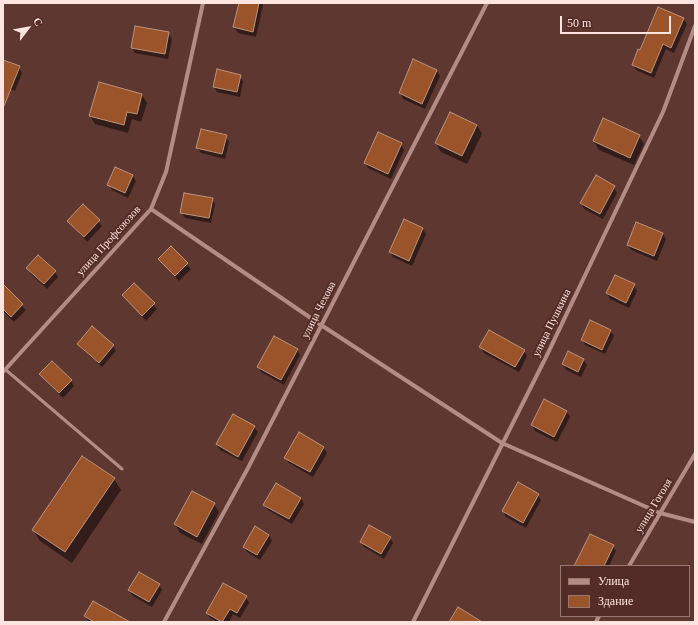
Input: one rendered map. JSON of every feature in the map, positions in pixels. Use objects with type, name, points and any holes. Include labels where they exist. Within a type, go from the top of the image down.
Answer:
[{"type":"street","name":"улица Профсоюзов","points":[[4,371],[151,209],[166,172],[203,3]]},
{"type":"street","name":"улица Чехова","points":[[164,622],[248,468],[487,3]]},
{"type":"street","name":"улица Пушкина","points":[[413,622],[548,353],[663,112],[695,26]]},
{"type":"street","points":[[151,209],[321,325],[502,442],[660,513],[695,522]]},
{"type":"street","name":"улица Гоголя","points":[[630,565],[695,454]]},
{"type":"lane","points":[[4,371],[122,469]]},
{"type":"building","points":[[239,3],[259,3],[253,32],[233,27]]},
{"type":"building","points":[[658,7],[684,18],[671,48],[663,44],[651,73],[632,65]]},
{"type":"building","points":[[135,26],[169,32],[165,54],[131,48]]},
{"type":"building","points":[[413,59],[437,70],[422,104],[399,93]]},
{"type":"building","points":[[3,60],[20,66],[4,106],[3,106]]},
{"type":"building","points":[[217,69],[241,75],[237,92],[213,87]]},
{"type":"building","points":[[99,82],[142,94],[137,114],[127,112],[124,125],[89,116]]},
{"type":"building","points":[[450,112],[477,125],[462,156],[435,143]]},
{"type":"building","points":[[603,118],[640,135],[630,158],[593,141]]},
{"type":"building","points":[[201,129],[227,135],[222,154],[196,148]]},
{"type":"building","points":[[378,132],[402,143],[388,174],[364,163]]},
{"type":"building","points":[[115,167],[133,175],[125,193],[107,185]]},
{"type":"building","points":[[596,175],[615,186],[600,214],[580,203]]},
{"type":"building","points":[[184,193],[213,198],[209,218],[180,213]]},
{"type":"building","points":[[83,204],[100,220],[84,237],[67,221]]},
{"type":"building","points":[[404,219],[423,228],[409,261],[389,252]]},
{"type":"building","points":[[636,222],[663,233],[654,256],[627,245]]},
{"type":"building","points":[[171,246],[188,263],[175,276],[158,259]]},
{"type":"building","points":[[38,255],[56,271],[44,284],[26,268]]},
{"type":"building","points":[[615,275],[635,284],[626,303],[606,293]]},
{"type":"building","points":[[134,283],[155,303],[142,316],[122,295]]},
{"type":"building","points":[[3,284],[23,304],[11,317],[3,309]]},
{"type":"building","points":[[590,320],[611,330],[602,350],[581,340]]},
{"type":"building","points":[[92,326],[114,345],[99,363],[77,344]]},
{"type":"building","points":[[489,330],[525,350],[515,367],[479,347]]},
{"type":"building","points":[[274,336],[298,349],[281,380],[257,367]]},
{"type":"building","points":[[568,351],[584,359],[578,372],[562,364]]},
{"type":"building","points":[[52,361],[72,380],[59,393],[39,374]]},
{"type":"building","points":[[544,399],[567,411],[554,437],[531,425]]},
{"type":"building","points":[[233,414],[255,426],[238,457],[216,444]]},
{"type":"building","points":[[299,432],[324,447],[310,472],[284,458]]},
{"type":"building","points":[[82,456],[115,478],[65,552],[32,530]]},
{"type":"building","points":[[518,482],[539,494],[523,523],[502,511]]},
{"type":"building","points":[[276,483],[301,498],[289,519],[263,505]]},
{"type":"building","points":[[192,491],[215,503],[197,537],[174,524]]},
{"type":"building","points":[[369,525],[391,537],[381,554],[360,542]]},
{"type":"building","points":[[255,526],[269,535],[257,555],[243,547]]},
{"type":"building","points":[[590,534],[614,545],[604,565],[574,565]]},
{"type":"building","points":[[139,572],[160,584],[149,602],[128,590]]},
{"type":"building","points":[[223,583],[247,596],[237,613],[230,609],[222,622],[206,613]]},
{"type":"building","points":[[93,601],[130,622],[94,622],[84,616]]},
{"type":"building","points":[[458,607],[482,622],[449,622]]}]
